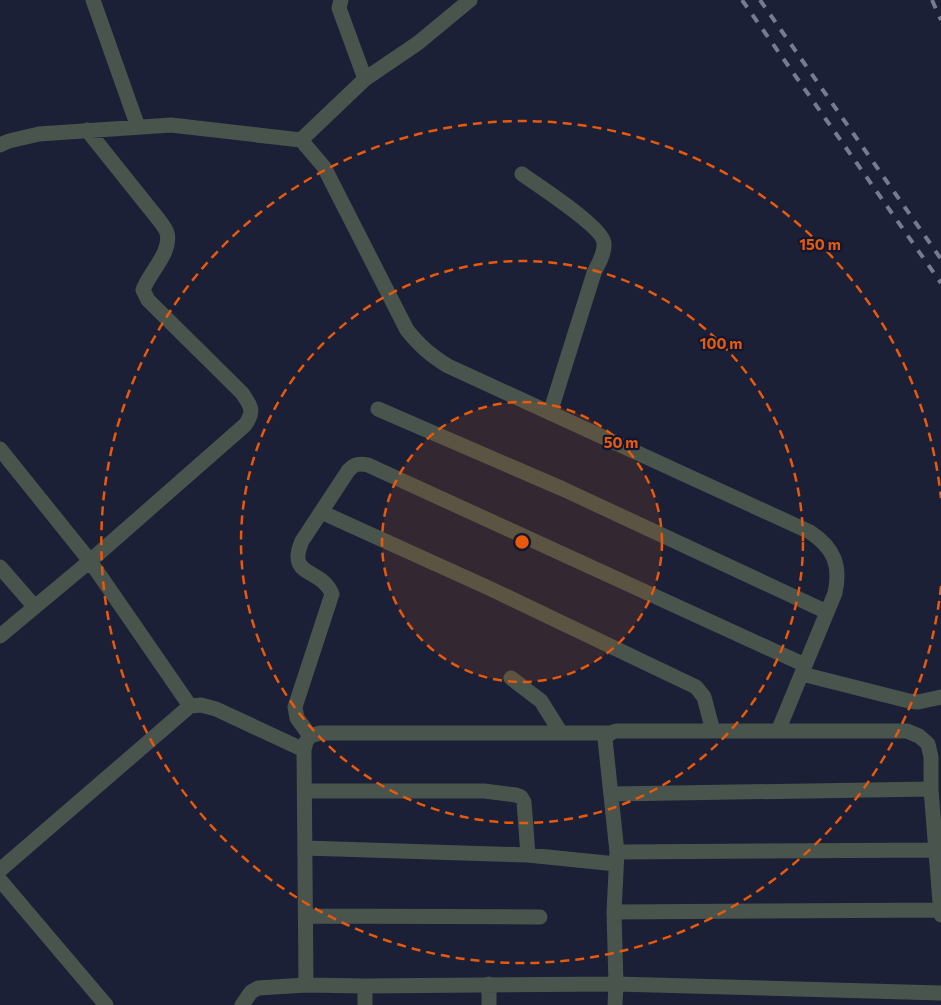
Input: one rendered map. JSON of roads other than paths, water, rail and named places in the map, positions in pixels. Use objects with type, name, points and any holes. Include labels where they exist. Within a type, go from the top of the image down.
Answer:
[{"type":"street","points":[[93,0],[138,127]]},
{"type":"street","points":[[341,0],[339,8],[365,80]]},
{"type":"street","points":[[300,140],[365,80],[418,43],[470,0]]},
{"type":"street","points":[[0,145],[39,134],[171,125],[300,140],[324,168],[407,330],[422,348],[448,366],[810,532],[822,540],[832,552],[836,562],[837,581],[835,593],[778,731]]},
{"type":"street","points":[[0,636],[90,561],[245,425],[251,416],[250,406],[242,393],[148,300],[143,290],[146,281],[167,248],[167,233],[159,220],[87,130]]},
{"type":"street","points":[[522,174],[591,224],[601,235],[604,242],[604,252],[594,273],[550,412]]},
{"type":"street","points":[[378,409],[563,489],[827,612]]},
{"type":"street","points":[[0,449],[90,561],[190,706]]},
{"type":"street","points":[[310,736],[297,718],[295,707],[332,594],[329,587],[322,580],[301,567],[297,552],[302,541],[353,466],[360,464],[368,465],[804,669],[909,701],[918,702],[941,697]]},
{"type":"street","points":[[321,512],[696,687],[704,697],[713,731]]},
{"type":"street","points":[[0,567],[34,606]]},
{"type":"street","points":[[511,678],[541,701],[561,733]]},
{"type":"street","points":[[0,870],[190,706],[201,705],[216,709],[304,750]]},
{"type":"street","points":[[306,985],[304,750],[310,736],[320,734],[907,731],[919,736],[928,744],[931,757],[941,915]]},
{"type":"street","points":[[610,733],[605,739],[612,794],[616,858],[614,912],[616,984],[614,1005]]},
{"type":"street","points":[[612,794],[932,789]]},
{"type":"street","points":[[305,791],[484,791],[516,795],[524,802],[528,855]]},
{"type":"street","points":[[305,848],[616,858],[936,850]]},
{"type":"street","points":[[0,880],[106,1005]]},
{"type":"street","points":[[614,912],[941,910]]},
{"type":"street","points":[[306,916],[540,917]]},
{"type":"street","points":[[489,1005],[490,984]]},
{"type":"street","points":[[242,1005],[251,992],[258,988],[306,985],[616,984],[941,993]]},
{"type":"street","points":[[365,986],[365,1005]]},
{"type":"railway","points":[[742,0],[941,283]]},
{"type":"railway","points":[[760,0],[941,259]]},
{"type":"railway","points":[[932,0],[941,20]]}]
